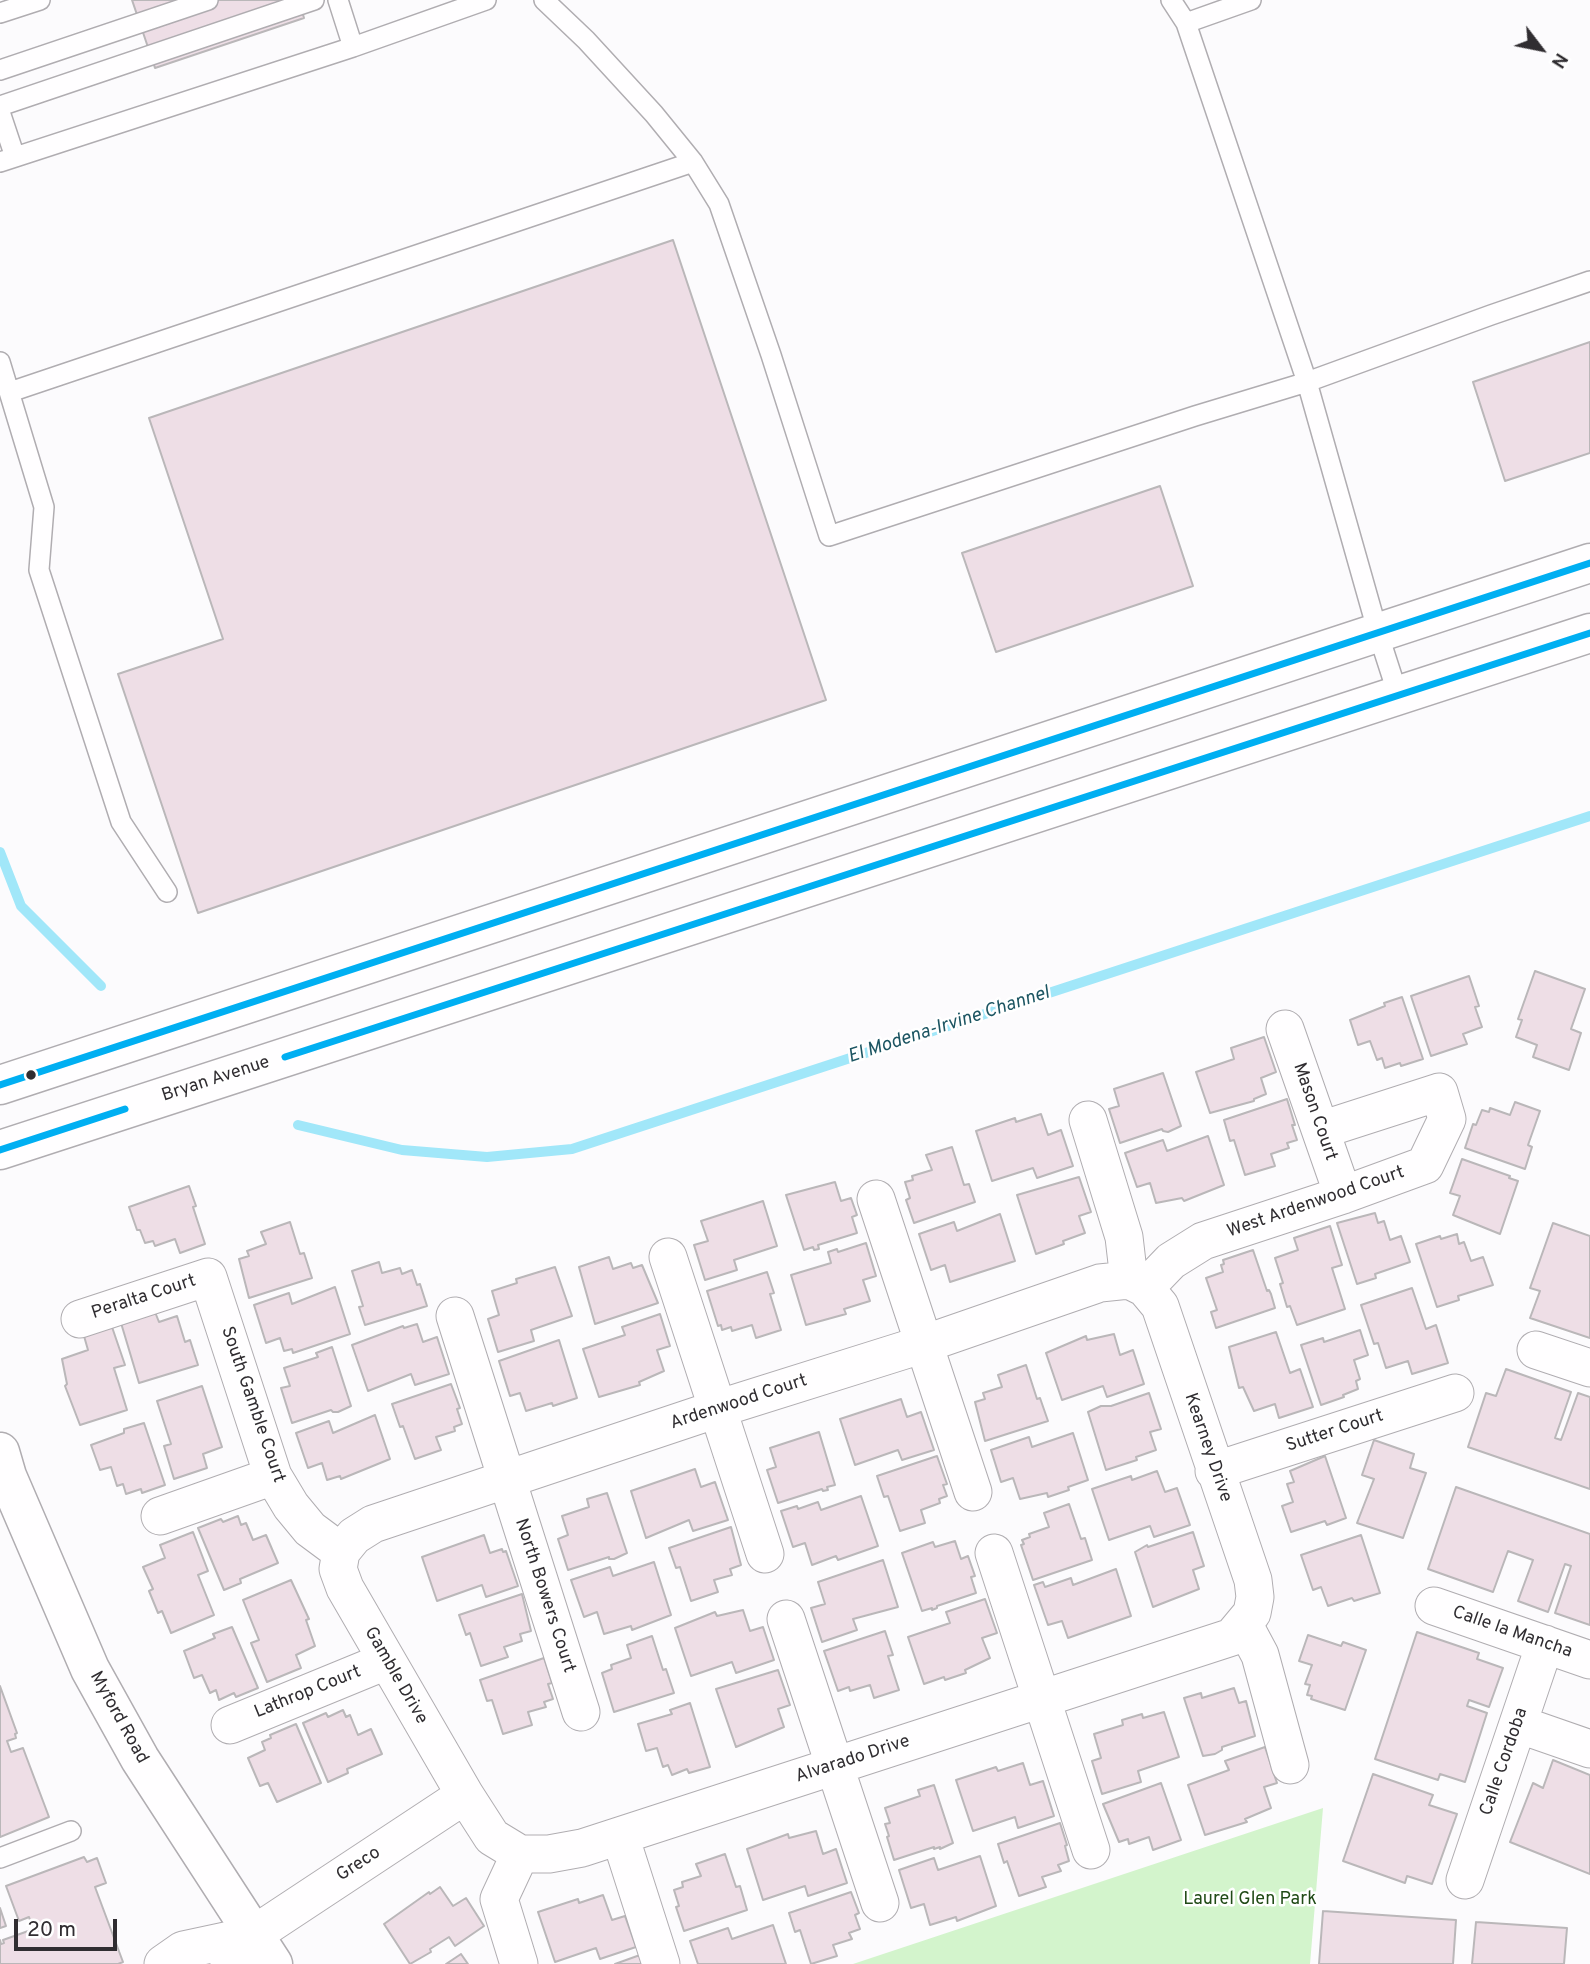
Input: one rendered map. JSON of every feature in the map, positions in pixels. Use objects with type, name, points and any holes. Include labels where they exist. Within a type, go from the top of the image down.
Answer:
[{"type":"main road","points":[[0,1085],[1590,563]]},
{"type":"main road","name":"Bryan Avenue","points":[[0,1150],[1590,633]]},
{"type":"main road","name":"Myford Road","points":[[0,1452],[7,1476],[90,1669],[140,1759],[263,1950]]},
{"type":"street","name":"Mason Court","points":[[1284,1029],[1343,1195]]},
{"type":"street","name":"West Ardenwood Court","points":[[1137,1284],[1203,1241],[1425,1165],[1447,1119],[1439,1092],[1321,1130]]},
{"type":"street","points":[[1087,1120],[1137,1284]]},
{"type":"street","points":[[876,1199],[973,1492]]},
{"type":"street","points":[[668,1257],[765,1554]]},
{"type":"street","name":"Peralta Court","points":[[80,1319],[208,1277]]},
{"type":"street","name":"South Gamble Court","points":[[208,1277],[273,1476],[291,1506],[310,1529],[341,1552]]},
{"type":"street","name":"Ardenwood Court","points":[[341,1552],[354,1536],[373,1524],[717,1409],[924,1344],[1100,1283],[1137,1284]]},
{"type":"street","name":"Kearney Drive","points":[[1137,1284],[1160,1306],[1253,1580],[1255,1597],[1248,1619]]},
{"type":"street","name":"North Bowers Court","points":[[455,1316],[580,1712]]},
{"type":"street","points":[[1536,1350],[1590,1368]]},
{"type":"street","name":"Sutter Court","points":[[1214,1471],[1455,1393]]},
{"type":"street","points":[[160,1516],[273,1476]]},
{"type":"street","name":"Gamble Drive","points":[[341,1552],[338,1569],[345,1588],[464,1796]]},
{"type":"street","points":[[994,1553],[1091,1850]]},
{"type":"street","name":"Calle la Mancha","points":[[1434,1606],[1590,1660]]},
{"type":"street","points":[[786,1619],[880,1903]]},
{"type":"street","points":[[1248,1619],[1290,1765]]},
{"type":"street","name":"Alvarado Drive","points":[[520,1854],[549,1854],[582,1849],[1041,1697],[1232,1637],[1248,1619]]},
{"type":"street","name":"Calle Cordoba","points":[[1465,1880],[1545,1644]]},
{"type":"street","name":"Lathrop Court","points":[[230,1725],[386,1661]]},
{"type":"street","points":[[1518,1724],[1590,1749]]},
{"type":"street","points":[[464,1796],[492,1837],[520,1854],[499,1899],[519,1964]]},
{"type":"street","name":"Greco","points":[[229,1964],[263,1950],[464,1796]]},
{"type":"street","points":[[620,1836],[661,1964]]},
{"type":"street","name":"Greco","points":[[163,1964],[183,1950],[263,1950]]},
{"type":"lane","points":[[0,13],[40,0]]},
{"type":"lane","points":[[0,70],[208,0]]},
{"type":"lane","points":[[0,106],[314,0]]},
{"type":"lane","points":[[338,0],[353,47]]},
{"type":"lane","points":[[0,112],[7,159],[353,47],[486,0]]},
{"type":"lane","points":[[544,0],[611,67],[693,162],[719,204],[829,536],[1307,382],[1590,281]]},
{"type":"lane","points":[[1171,0],[1186,23],[1307,382],[1398,695]]},
{"type":"lane","points":[[1186,23],[1251,0]]},
{"type":"lane","points":[[10,392],[693,162]]},
{"type":"lane","points":[[0,362],[44,507],[39,570],[121,822],[167,892]]},
{"type":"lane","points":[[0,1858],[71,1831]]},
{"type":"green space","name":"Laurel Glen Park","points":[[1323,1808],[1310,1964],[853,1964]]},
{"type":"building","points":[[132,0],[299,0],[304,18],[155,68]]},
{"type":"building","points":[[673,240],[826,700],[198,913],[118,674],[223,639],[149,418]]},
{"type":"building","points":[[1590,342],[1590,453],[1505,481],[1473,382]]},
{"type":"building","points":[[1160,486],[1193,586],[996,652],[962,553]]},
{"type":"building","points":[[1535,971],[1585,989],[1571,1029],[1581,1033],[1569,1070],[1533,1057],[1537,1045],[1516,1037],[1522,1020],[1518,1019]]},
{"type":"building","points":[[1469,976],[1479,1006],[1475,1007],[1482,1027],[1463,1034],[1467,1044],[1431,1056],[1411,996]]},
{"type":"building","points":[[1402,997],[1423,1059],[1385,1068],[1382,1058],[1377,1060],[1370,1041],[1358,1045],[1350,1020]]},
{"type":"building","points":[[1264,1037],[1276,1072],[1261,1078],[1266,1094],[1254,1101],[1210,1113],[1196,1072],[1234,1059],[1231,1048]]},
{"type":"building","points":[[1163,1073],[1181,1126],[1168,1132],[1162,1129],[1120,1143],[1109,1109],[1119,1106],[1114,1089]]},
{"type":"building","points":[[1287,1099],[1297,1140],[1287,1143],[1289,1148],[1271,1154],[1275,1166],[1245,1175],[1234,1140],[1230,1141],[1224,1120]]},
{"type":"building","points":[[1515,1102],[1540,1111],[1528,1145],[1532,1147],[1525,1169],[1465,1148],[1473,1124],[1476,1125],[1482,1110],[1489,1112],[1490,1108],[1510,1115]]},
{"type":"building","points":[[1041,1114],[1048,1135],[1061,1130],[1073,1166],[1037,1178],[1033,1168],[992,1181],[976,1131],[1015,1118],[1016,1122]]},
{"type":"building","points":[[1208,1136],[1224,1185],[1184,1201],[1182,1198],[1156,1203],[1150,1183],[1137,1187],[1125,1153],[1163,1140],[1167,1151]]},
{"type":"building","points":[[952,1147],[964,1185],[969,1184],[975,1202],[914,1223],[906,1200],[910,1198],[905,1182],[913,1180],[912,1176],[932,1170],[926,1155]]},
{"type":"building","points":[[1462,1159],[1518,1181],[1500,1234],[1453,1215],[1460,1196],[1450,1193]]},
{"type":"building","points":[[1079,1177],[1091,1212],[1079,1216],[1085,1233],[1036,1254],[1017,1195]]},
{"type":"building","points":[[835,1182],[841,1201],[851,1198],[857,1215],[852,1217],[857,1233],[818,1245],[819,1249],[814,1250],[813,1247],[804,1250],[786,1195]]},
{"type":"building","points":[[189,1186],[205,1244],[180,1253],[175,1239],[155,1246],[153,1241],[145,1243],[129,1207]]},
{"type":"building","points":[[763,1201],[777,1246],[734,1260],[737,1270],[705,1280],[694,1245],[708,1241],[701,1221]]},
{"type":"building","points":[[1375,1213],[1378,1223],[1384,1221],[1390,1240],[1401,1236],[1410,1262],[1375,1274],[1376,1278],[1357,1284],[1337,1223]]},
{"type":"building","points":[[1000,1214],[1015,1261],[950,1282],[945,1265],[931,1270],[919,1234],[954,1222],[957,1231]]},
{"type":"building","points":[[290,1222],[300,1254],[304,1253],[312,1278],[249,1298],[239,1259],[249,1256],[247,1251],[266,1244],[261,1232]]},
{"type":"building","points":[[1553,1223],[1590,1236],[1590,1338],[1530,1318],[1540,1291],[1530,1288]]},
{"type":"building","points":[[1330,1226],[1342,1265],[1332,1268],[1345,1309],[1297,1325],[1290,1306],[1287,1307],[1275,1258],[1298,1250],[1294,1238]]},
{"type":"building","points":[[1457,1234],[1459,1244],[1464,1242],[1471,1261],[1483,1257],[1493,1285],[1458,1296],[1459,1300],[1437,1307],[1416,1244]]},
{"type":"building","points":[[866,1243],[876,1276],[863,1280],[870,1301],[844,1309],[846,1314],[806,1325],[791,1275],[831,1263],[828,1252],[837,1249],[838,1252]]},
{"type":"building","points":[[1253,1250],[1275,1308],[1216,1328],[1211,1312],[1217,1310],[1206,1278],[1223,1272],[1223,1260]]},
{"type":"building","points":[[609,1257],[613,1269],[631,1263],[633,1268],[642,1265],[658,1303],[595,1324],[579,1267]]},
{"type":"building","points":[[379,1262],[382,1273],[400,1268],[402,1274],[412,1270],[427,1306],[365,1325],[359,1307],[363,1306],[352,1271]]},
{"type":"building","points":[[555,1267],[572,1316],[531,1330],[534,1341],[498,1352],[488,1319],[499,1315],[492,1291],[517,1283],[516,1279]]},
{"type":"building","points":[[767,1272],[774,1293],[770,1294],[781,1330],[756,1338],[752,1325],[732,1331],[731,1327],[722,1330],[721,1325],[718,1326],[707,1291]]},
{"type":"building","points":[[335,1287],[350,1334],[293,1353],[292,1349],[284,1351],[280,1338],[266,1343],[254,1305],[289,1293],[292,1304]]},
{"type":"building","points":[[1412,1288],[1426,1329],[1436,1325],[1448,1363],[1412,1374],[1408,1361],[1386,1368],[1378,1343],[1374,1344],[1361,1305]]},
{"type":"building","points":[[155,1312],[159,1322],[177,1316],[185,1342],[190,1340],[198,1365],[139,1383],[121,1323]]},
{"type":"building","points":[[660,1314],[670,1346],[657,1350],[664,1371],[639,1382],[640,1385],[599,1397],[583,1349],[625,1335],[622,1327]]},
{"type":"building","points":[[417,1324],[423,1342],[437,1337],[449,1374],[415,1385],[411,1374],[368,1391],[352,1345],[403,1326],[404,1328]]},
{"type":"building","points":[[112,1327],[125,1365],[114,1368],[127,1410],[80,1425],[65,1386],[67,1384],[62,1359],[88,1350],[84,1336]]},
{"type":"building","points":[[1360,1330],[1368,1355],[1354,1360],[1360,1379],[1356,1381],[1358,1389],[1321,1405],[1301,1345],[1323,1338],[1324,1342]]},
{"type":"building","points":[[1276,1332],[1290,1373],[1300,1369],[1313,1407],[1279,1418],[1275,1404],[1254,1411],[1243,1387],[1239,1388],[1229,1347]]},
{"type":"building","points":[[1114,1334],[1120,1355],[1133,1350],[1144,1384],[1107,1397],[1103,1386],[1062,1400],[1046,1353],[1086,1336],[1087,1340]]},
{"type":"building","points":[[559,1340],[577,1398],[526,1411],[520,1393],[510,1396],[499,1361]]},
{"type":"building","points":[[332,1347],[351,1406],[338,1412],[331,1410],[292,1423],[281,1388],[290,1386],[284,1368],[318,1357],[316,1353]]},
{"type":"building","points":[[1026,1365],[1037,1399],[1040,1398],[1048,1421],[985,1441],[975,1402],[985,1399],[983,1393],[1002,1387],[998,1375]]},
{"type":"building","points":[[1506,1369],[1571,1392],[1555,1438],[1561,1440],[1578,1393],[1590,1397],[1590,1489],[1468,1447],[1486,1393],[1496,1396]]},
{"type":"building","points":[[451,1384],[460,1408],[457,1409],[462,1424],[454,1427],[455,1431],[436,1437],[441,1450],[415,1459],[392,1404]]},
{"type":"building","points":[[202,1386],[222,1447],[203,1454],[207,1468],[174,1479],[164,1446],[171,1444],[157,1401]]},
{"type":"building","points":[[1149,1393],[1161,1429],[1150,1432],[1156,1450],[1136,1457],[1137,1460],[1106,1470],[1088,1412]]},
{"type":"building","points":[[901,1399],[907,1417],[921,1412],[934,1450],[902,1460],[898,1450],[855,1465],[840,1419]]},
{"type":"building","points":[[375,1415],[390,1459],[341,1479],[340,1476],[327,1480],[322,1463],[308,1468],[296,1433],[329,1421],[333,1433]]},
{"type":"building","points":[[144,1423],[165,1485],[142,1493],[141,1489],[126,1494],[123,1484],[117,1486],[111,1467],[100,1470],[91,1445],[124,1433],[124,1429]]},
{"type":"building","points":[[819,1432],[835,1485],[827,1487],[828,1490],[822,1489],[778,1503],[767,1470],[776,1467],[770,1448]]},
{"type":"building","points":[[1073,1433],[1088,1480],[1048,1497],[1047,1493],[1020,1499],[1013,1478],[1001,1482],[991,1450],[1029,1437],[1032,1447]]},
{"type":"building","points":[[1374,1440],[1414,1454],[1410,1468],[1426,1473],[1403,1538],[1357,1523],[1374,1479],[1362,1475]]},
{"type":"building","points":[[937,1456],[947,1484],[943,1485],[947,1496],[939,1499],[940,1503],[921,1510],[925,1523],[900,1531],[888,1496],[884,1497],[877,1476]]},
{"type":"building","points":[[1325,1456],[1346,1518],[1327,1525],[1325,1521],[1291,1532],[1282,1506],[1293,1502],[1287,1484],[1294,1482],[1290,1471]]},
{"type":"building","points":[[695,1469],[701,1487],[715,1482],[728,1520],[693,1531],[689,1520],[646,1538],[631,1491]]},
{"type":"building","points":[[1157,1471],[1165,1492],[1177,1488],[1190,1525],[1154,1537],[1150,1526],[1109,1540],[1092,1489],[1131,1476],[1132,1480]]},
{"type":"building","points":[[1456,1487],[1590,1534],[1590,1625],[1555,1613],[1571,1566],[1565,1564],[1548,1612],[1518,1601],[1533,1560],[1508,1551],[1493,1592],[1428,1569]]},
{"type":"building","points":[[607,1493],[627,1553],[614,1559],[609,1557],[568,1570],[558,1539],[568,1535],[562,1516],[589,1507],[587,1499]]},
{"type":"building","points":[[861,1496],[878,1546],[838,1560],[836,1556],[812,1565],[805,1543],[793,1547],[781,1511],[818,1502],[821,1510]]},
{"type":"building","points":[[1069,1504],[1081,1539],[1085,1538],[1092,1560],[1033,1580],[1021,1545],[1024,1544],[1022,1540],[1030,1537],[1029,1534],[1049,1527],[1044,1513]]},
{"type":"building","points":[[238,1516],[241,1525],[246,1523],[253,1540],[266,1535],[278,1563],[240,1579],[241,1583],[224,1590],[198,1528]]},
{"type":"building","points":[[731,1527],[741,1565],[730,1569],[732,1575],[714,1580],[718,1592],[691,1601],[680,1567],[676,1568],[669,1548]]},
{"type":"building","points":[[193,1532],[208,1571],[198,1575],[214,1615],[171,1633],[162,1611],[158,1613],[149,1591],[153,1589],[143,1567],[165,1558],[160,1545]]},
{"type":"building","points":[[1193,1532],[1204,1566],[1193,1570],[1199,1589],[1153,1607],[1135,1552],[1147,1545],[1148,1547]]},
{"type":"building","points":[[484,1535],[490,1553],[502,1549],[503,1552],[506,1551],[518,1586],[486,1597],[482,1585],[437,1601],[422,1557]]},
{"type":"building","points":[[1361,1535],[1380,1593],[1328,1606],[1321,1587],[1313,1590],[1301,1555]]},
{"type":"building","points":[[955,1541],[961,1559],[968,1556],[975,1576],[971,1577],[976,1593],[932,1610],[922,1611],[902,1553],[933,1542],[935,1547]]},
{"type":"building","points":[[883,1560],[898,1607],[853,1619],[857,1630],[822,1642],[811,1608],[825,1604],[818,1582]]},
{"type":"building","points":[[654,1562],[671,1615],[632,1630],[631,1626],[604,1634],[597,1612],[584,1617],[571,1580],[610,1567],[613,1576]]},
{"type":"building","points":[[1116,1569],[1131,1616],[1068,1638],[1062,1621],[1048,1625],[1034,1585],[1043,1582],[1045,1587],[1071,1578],[1073,1585]]},
{"type":"building","points":[[291,1580],[309,1619],[306,1620],[315,1646],[296,1655],[301,1668],[267,1682],[251,1643],[259,1640],[243,1600]]},
{"type":"building","points":[[522,1594],[531,1631],[520,1634],[522,1641],[504,1647],[508,1657],[481,1666],[470,1633],[466,1635],[459,1615]]},
{"type":"building","points":[[985,1599],[997,1633],[982,1638],[990,1658],[965,1670],[966,1673],[924,1684],[908,1637],[950,1623],[946,1612]]},
{"type":"building","points":[[743,1610],[750,1631],[763,1627],[774,1660],[736,1673],[732,1662],[691,1676],[675,1628],[715,1612],[717,1616]]},
{"type":"building","points":[[232,1627],[258,1688],[236,1697],[234,1693],[219,1700],[216,1690],[210,1693],[202,1675],[194,1678],[184,1651],[215,1638],[213,1634]]},
{"type":"building","points":[[885,1631],[893,1655],[888,1656],[899,1690],[874,1698],[870,1685],[850,1691],[849,1687],[838,1691],[824,1651]]},
{"type":"building","points":[[1417,1632],[1479,1653],[1477,1659],[1503,1668],[1489,1707],[1469,1700],[1467,1706],[1487,1713],[1465,1782],[1440,1774],[1438,1780],[1375,1759]]},
{"type":"building","points":[[1308,1635],[1341,1646],[1343,1642],[1366,1650],[1345,1710],[1311,1699],[1312,1696],[1307,1695],[1310,1685],[1305,1684],[1312,1665],[1299,1661]]},
{"type":"building","points":[[652,1636],[674,1693],[614,1712],[602,1673],[612,1669],[611,1665],[631,1658],[627,1645]]},
{"type":"building","points":[[544,1658],[552,1683],[548,1684],[553,1699],[544,1702],[546,1707],[528,1712],[532,1725],[503,1734],[492,1700],[487,1701],[480,1680]]},
{"type":"building","points":[[778,1670],[790,1705],[778,1709],[784,1727],[736,1747],[716,1689]]},
{"type":"building","points":[[0,1686],[17,1733],[16,1738],[7,1741],[11,1752],[23,1748],[49,1817],[0,1837]]},
{"type":"building","points":[[1234,1688],[1239,1703],[1246,1701],[1255,1736],[1222,1747],[1222,1750],[1215,1754],[1203,1756],[1184,1698],[1201,1693],[1202,1698]]},
{"type":"building","points":[[690,1703],[710,1767],[689,1773],[687,1769],[672,1775],[668,1765],[663,1767],[657,1748],[646,1751],[638,1724],[672,1714],[670,1710]]},
{"type":"building","points":[[343,1710],[346,1717],[350,1715],[358,1735],[371,1729],[382,1754],[347,1769],[348,1773],[328,1782],[303,1723],[326,1713],[328,1717]]},
{"type":"building","points":[[1164,1712],[1179,1757],[1138,1771],[1141,1782],[1102,1794],[1092,1761],[1101,1758],[1094,1734],[1123,1725],[1122,1720],[1142,1714],[1143,1718]]},
{"type":"building","points":[[296,1724],[321,1783],[277,1802],[268,1783],[260,1786],[248,1758],[265,1750],[262,1742],[271,1738],[270,1735]]},
{"type":"building","points":[[1265,1747],[1277,1783],[1264,1787],[1271,1808],[1245,1819],[1247,1822],[1205,1835],[1188,1785],[1229,1770],[1225,1761]]},
{"type":"building","points":[[1553,1760],[1590,1775],[1590,1874],[1510,1842],[1533,1783],[1543,1788]]},
{"type":"building","points":[[1023,1763],[1030,1785],[1043,1781],[1054,1816],[1018,1828],[1015,1817],[973,1831],[956,1780],[996,1767],[998,1771]]},
{"type":"building","points":[[1373,1774],[1433,1795],[1429,1805],[1457,1814],[1432,1884],[1407,1876],[1405,1883],[1343,1861]]},
{"type":"building","points":[[1161,1783],[1181,1840],[1153,1850],[1149,1837],[1129,1844],[1128,1839],[1119,1842],[1103,1804]]},
{"type":"building","points":[[934,1785],[953,1843],[940,1849],[934,1847],[894,1860],[887,1837],[889,1836],[885,1824],[890,1823],[885,1808],[920,1796],[918,1790]]},
{"type":"building","points":[[1060,1823],[1069,1861],[1058,1865],[1061,1871],[1042,1877],[1046,1887],[1019,1896],[998,1844]]},
{"type":"building","points":[[816,1831],[823,1854],[836,1849],[847,1883],[808,1896],[805,1886],[763,1900],[747,1849],[788,1834],[789,1838]]},
{"type":"building","points":[[725,1854],[736,1887],[740,1886],[747,1910],[684,1931],[674,1890],[683,1887],[682,1882],[701,1876],[696,1864]]},
{"type":"building","points":[[980,1856],[996,1906],[957,1921],[956,1917],[930,1925],[924,1904],[911,1908],[899,1870],[934,1858],[938,1870]]},
{"type":"building","points":[[84,1857],[87,1862],[97,1858],[106,1883],[95,1887],[123,1962],[0,1964],[0,1940],[1,1944],[4,1943],[3,1940],[31,1930],[34,1932],[29,1917],[19,1921],[6,1886]]},
{"type":"building","points":[[440,1887],[453,1906],[466,1898],[484,1926],[455,1946],[449,1937],[410,1964],[384,1924]]},
{"type":"building","points":[[851,1892],[859,1913],[855,1915],[860,1929],[849,1933],[852,1939],[833,1945],[837,1956],[811,1964],[800,1930],[795,1932],[789,1913]]},
{"type":"building","points":[[603,1895],[612,1920],[625,1916],[636,1947],[600,1959],[596,1948],[555,1962],[538,1912],[578,1899],[579,1903]]},
{"type":"building","points":[[0,1908],[6,1926],[0,1928]]},
{"type":"building","points":[[1323,1911],[1456,1920],[1453,1964],[1319,1964]]},
{"type":"building","points":[[1476,1922],[1567,1928],[1564,1964],[1472,1964]]},
{"type":"building","points":[[773,1925],[786,1964],[698,1964],[690,1941],[728,1928],[732,1939]]},
{"type":"building","points":[[461,1954],[468,1964],[446,1964]]},
{"type":"building","points":[[640,1955],[643,1964],[615,1964]]},
{"type":"waterway","name":"El Modena-Irvine Channel","points":[[298,1125],[402,1150],[487,1157],[572,1149],[1590,816]]},
{"type":"waterway","name":"El Modena-Irvine Channel","points":[[0,852],[21,906],[101,986]]},
{"type":"transit line","points":[[0,1085],[1590,563]]},
{"type":"transit line","points":[[285,1057],[1590,633]]},
{"type":"transit line","points":[[0,1150],[125,1109]]}]
